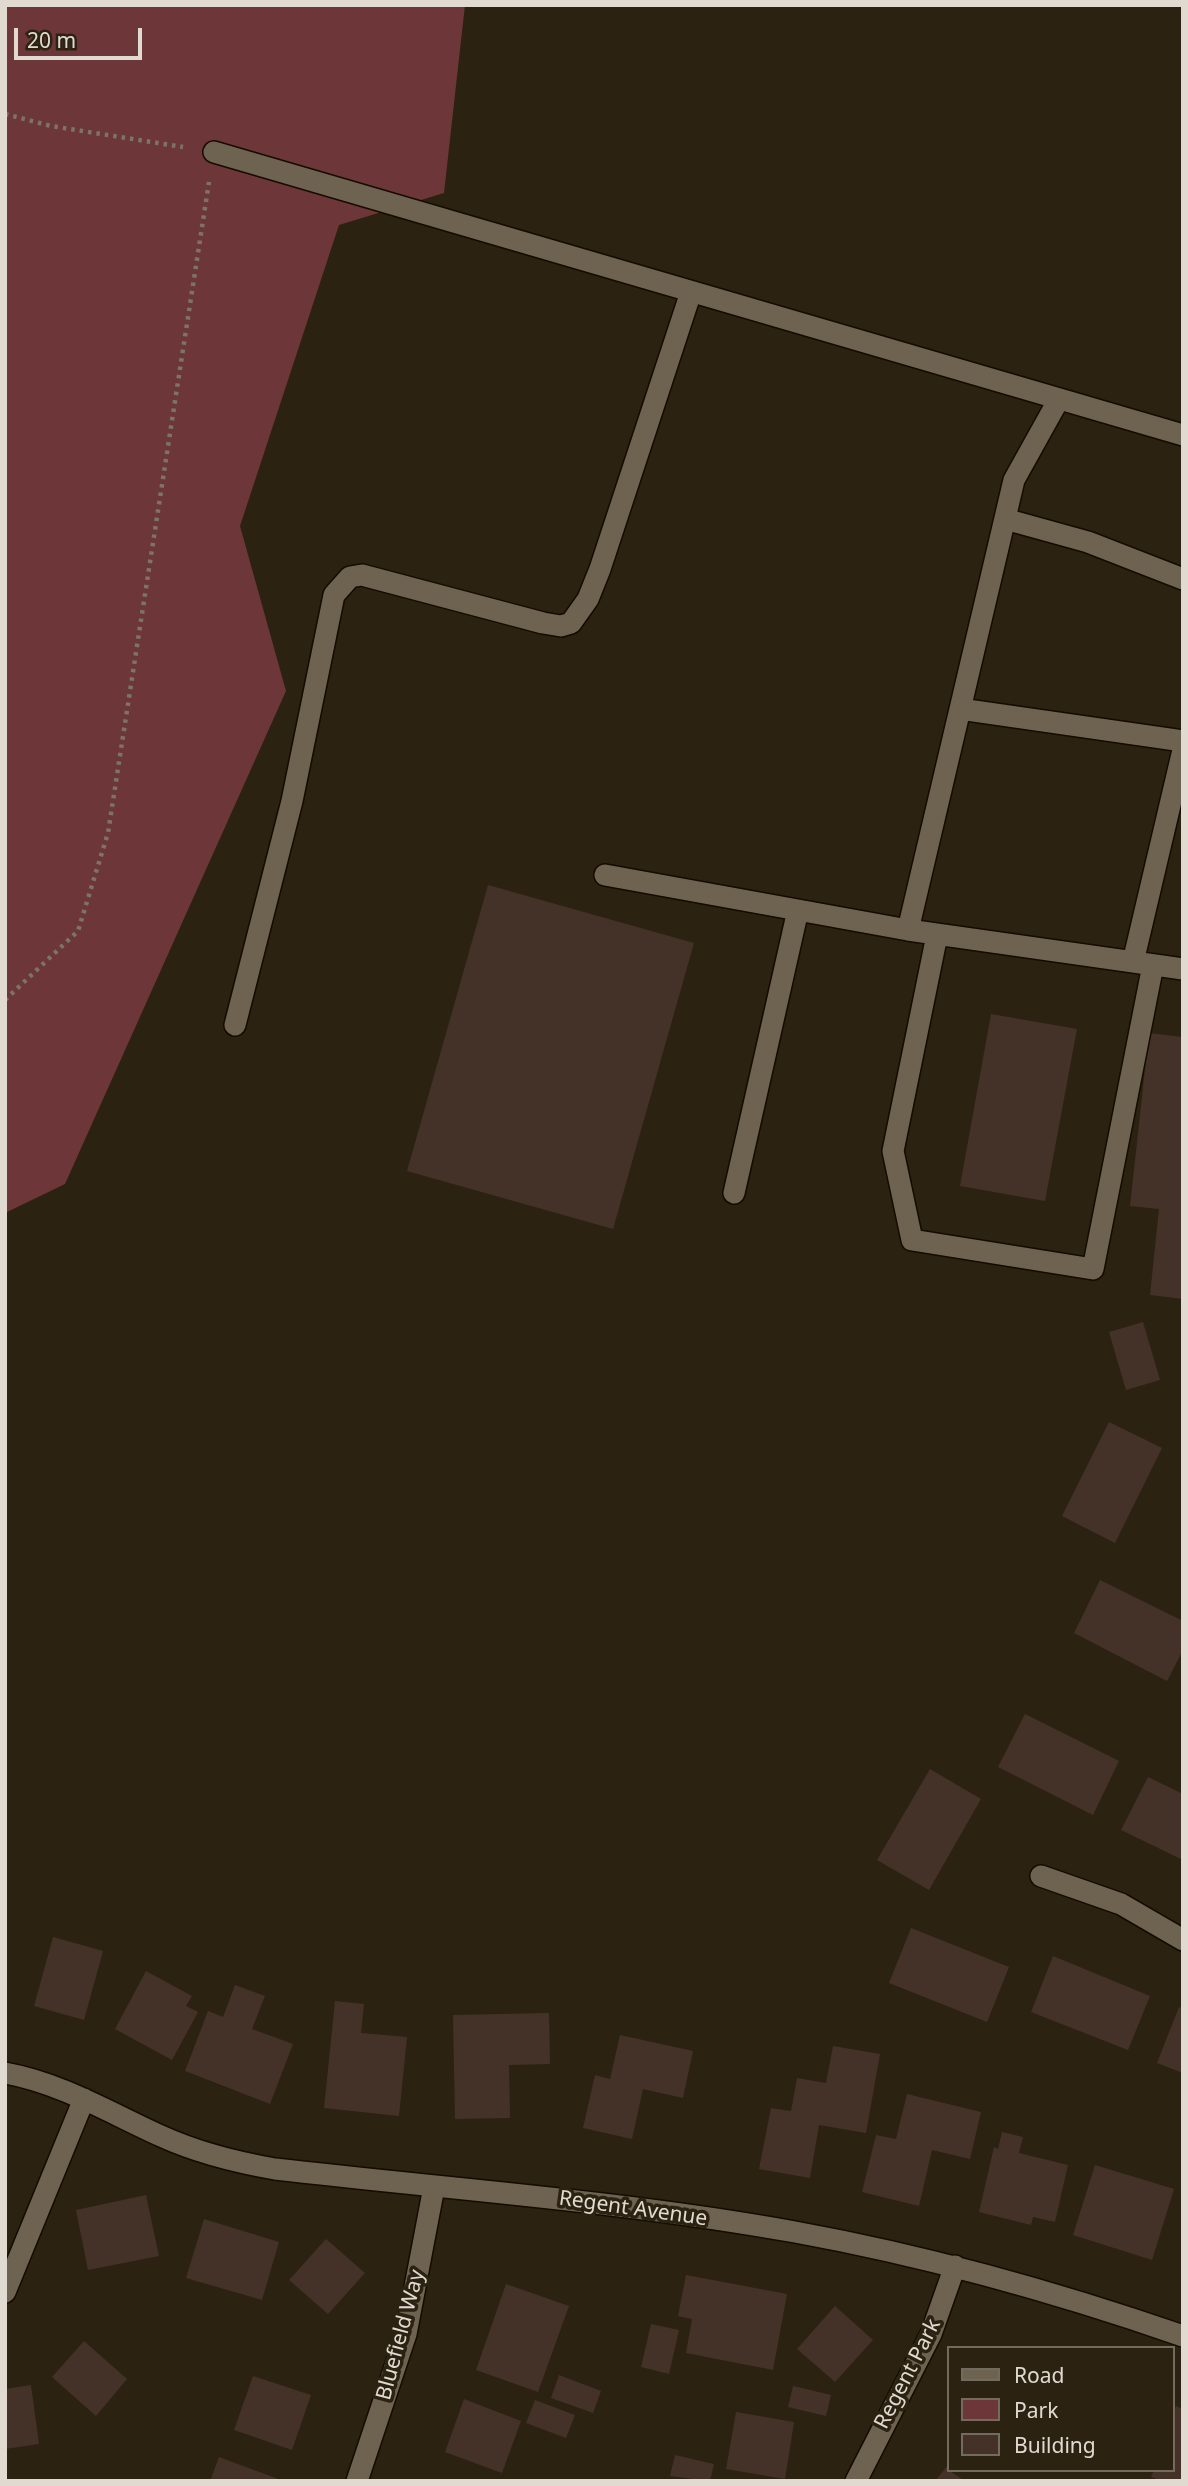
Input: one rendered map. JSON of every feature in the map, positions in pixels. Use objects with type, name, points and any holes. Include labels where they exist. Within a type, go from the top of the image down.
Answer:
[{"type":"street","points":[[214,152],[1183,435]]},
{"type":"street","points":[[235,1024],[292,801],[334,595],[343,581],[362,575],[543,623],[561,626],[571,624],[588,599],[600,569],[691,292]]},
{"type":"street","points":[[908,930],[1014,480],[1059,399]]},
{"type":"street","points":[[1004,519],[1088,542],[1183,579]]},
{"type":"street","points":[[960,709],[1183,741]]},
{"type":"street","points":[[937,935],[893,1151],[912,1240],[1093,1269],[1143,964],[1183,750]]},
{"type":"street","points":[[605,875],[937,935],[1183,969]]},
{"type":"street","points":[[734,1193],[798,910]]},
{"type":"street","points":[[1041,1875],[1121,1904],[1183,1940]]},
{"type":"street","name":"Regent Avenue","points":[[5,2073],[45,2083],[161,2136],[226,2160],[275,2169],[589,2203],[795,2232],[956,2266],[1183,2336]]},
{"type":"street","points":[[5,2292],[84,2099]]},
{"type":"street","name":"Bluefield Way","points":[[357,2481],[406,2334],[434,2187]]},
{"type":"street","name":"Regent Park","points":[[856,2481],[931,2334],[956,2266]]},
{"type":"path","points":[[5,114],[51,126],[214,152],[108,832],[78,931],[5,1000]]},
{"type":"green space","points":[[5,5],[465,5],[444,193],[339,225],[240,526],[286,691],[65,1184],[5,1213]]},
{"type":"building","points":[[488,885],[694,943],[613,1229],[407,1171]]},
{"type":"building","points":[[991,1014],[1077,1029],[1045,1201],[960,1186]]},
{"type":"building","points":[[1149,1033],[1183,1037],[1183,1299],[1150,1295],[1159,1209],[1130,1206]]},
{"type":"building","points":[[1143,1322],[1160,1380],[1126,1390],[1109,1332]]},
{"type":"building","points":[[1109,1422],[1162,1448],[1115,1543],[1062,1516]]},
{"type":"building","points":[[1100,1580],[1183,1621],[1183,1650],[1167,1681],[1074,1633]]},
{"type":"building","points":[[1025,1714],[1119,1761],[1093,1815],[998,1767]]},
{"type":"building","points":[[930,1769],[981,1799],[929,1890],[877,1860]]},
{"type":"building","points":[[1148,1777],[1183,1794],[1183,1860],[1121,1830]]},
{"type":"building","points":[[911,1928],[1009,1967],[987,2022],[889,1983]]},
{"type":"building","points":[[53,1937],[103,1951],[84,2020],[34,2006]]},
{"type":"building","points":[[1053,1956],[1150,1996],[1128,2050],[1031,2012]]},
{"type":"building","points":[[146,1971],[192,1996],[186,2006],[198,2012],[172,2060],[115,2029]]},
{"type":"building","points":[[235,1985],[265,1996],[252,2029],[293,2044],[270,2104],[185,2071],[208,2011],[223,2017]]},
{"type":"building","points":[[335,2001],[364,2004],[361,2033],[407,2037],[399,2116],[324,2108]]},
{"type":"building","points":[[1179,2007],[1183,2009],[1183,2073],[1157,2063]]},
{"type":"building","points":[[549,2013],[550,2064],[509,2065],[510,2118],[455,2119],[453,2015]]},
{"type":"building","points":[[620,2035],[693,2051],[683,2098],[643,2089],[632,2139],[583,2128],[595,2075],[610,2079]]},
{"type":"building","points":[[833,2046],[880,2054],[866,2133],[819,2125],[810,2178],[759,2169],[771,2108],[791,2111],[797,2078],[826,2083]]},
{"type":"building","points":[[907,2094],[981,2112],[970,2159],[932,2150],[919,2206],[862,2192],[876,2135],[896,2139]]},
{"type":"building","points":[[1002,2132],[1023,2137],[1019,2153],[1068,2165],[1055,2222],[1033,2217],[1031,2225],[979,2212],[994,2147],[998,2149]]},
{"type":"building","points":[[1095,2165],[1174,2189],[1152,2260],[1073,2235]]},
{"type":"building","points":[[146,2195],[159,2256],[88,2270],[76,2210]]},
{"type":"building","points":[[204,2219],[279,2242],[262,2300],[186,2278]]},
{"type":"building","points":[[326,2239],[365,2273],[328,2314],[289,2280]]},
{"type":"building","points":[[686,2275],[787,2294],[773,2370],[686,2353],[692,2319],[678,2316]]},
{"type":"building","points":[[506,2284],[569,2306],[538,2392],[476,2370]]},
{"type":"building","points":[[835,2306],[873,2340],[835,2382],[797,2349]]},
{"type":"building","points":[[651,2324],[679,2330],[669,2374],[641,2367]]},
{"type":"building","points":[[84,2341],[127,2379],[96,2416],[52,2377]]},
{"type":"building","points":[[559,2375],[601,2391],[593,2413],[551,2398]]},
{"type":"building","points":[[253,2376],[311,2395],[292,2450],[234,2430]]},
{"type":"building","points":[[31,2385],[39,2444],[5,2449],[5,2389]]},
{"type":"building","points":[[793,2386],[831,2395],[826,2416],[788,2407]]},
{"type":"building","points":[[464,2399],[521,2421],[502,2473],[445,2452]]},
{"type":"building","points":[[535,2400],[575,2415],[566,2438],[526,2423]]},
{"type":"building","points":[[1176,2406],[1183,2409],[1183,2481],[1162,2481],[1151,2477],[1153,2472],[1174,2472]]},
{"type":"building","points":[[736,2412],[794,2422],[785,2479],[726,2469]]},
{"type":"building","points":[[675,2455],[714,2464],[710,2481],[670,2476]]},
{"type":"building","points":[[219,2457],[281,2480],[210,2481]]},
{"type":"building","points":[[946,2467],[946,2472],[951,2472],[965,2481],[935,2481]]}]
